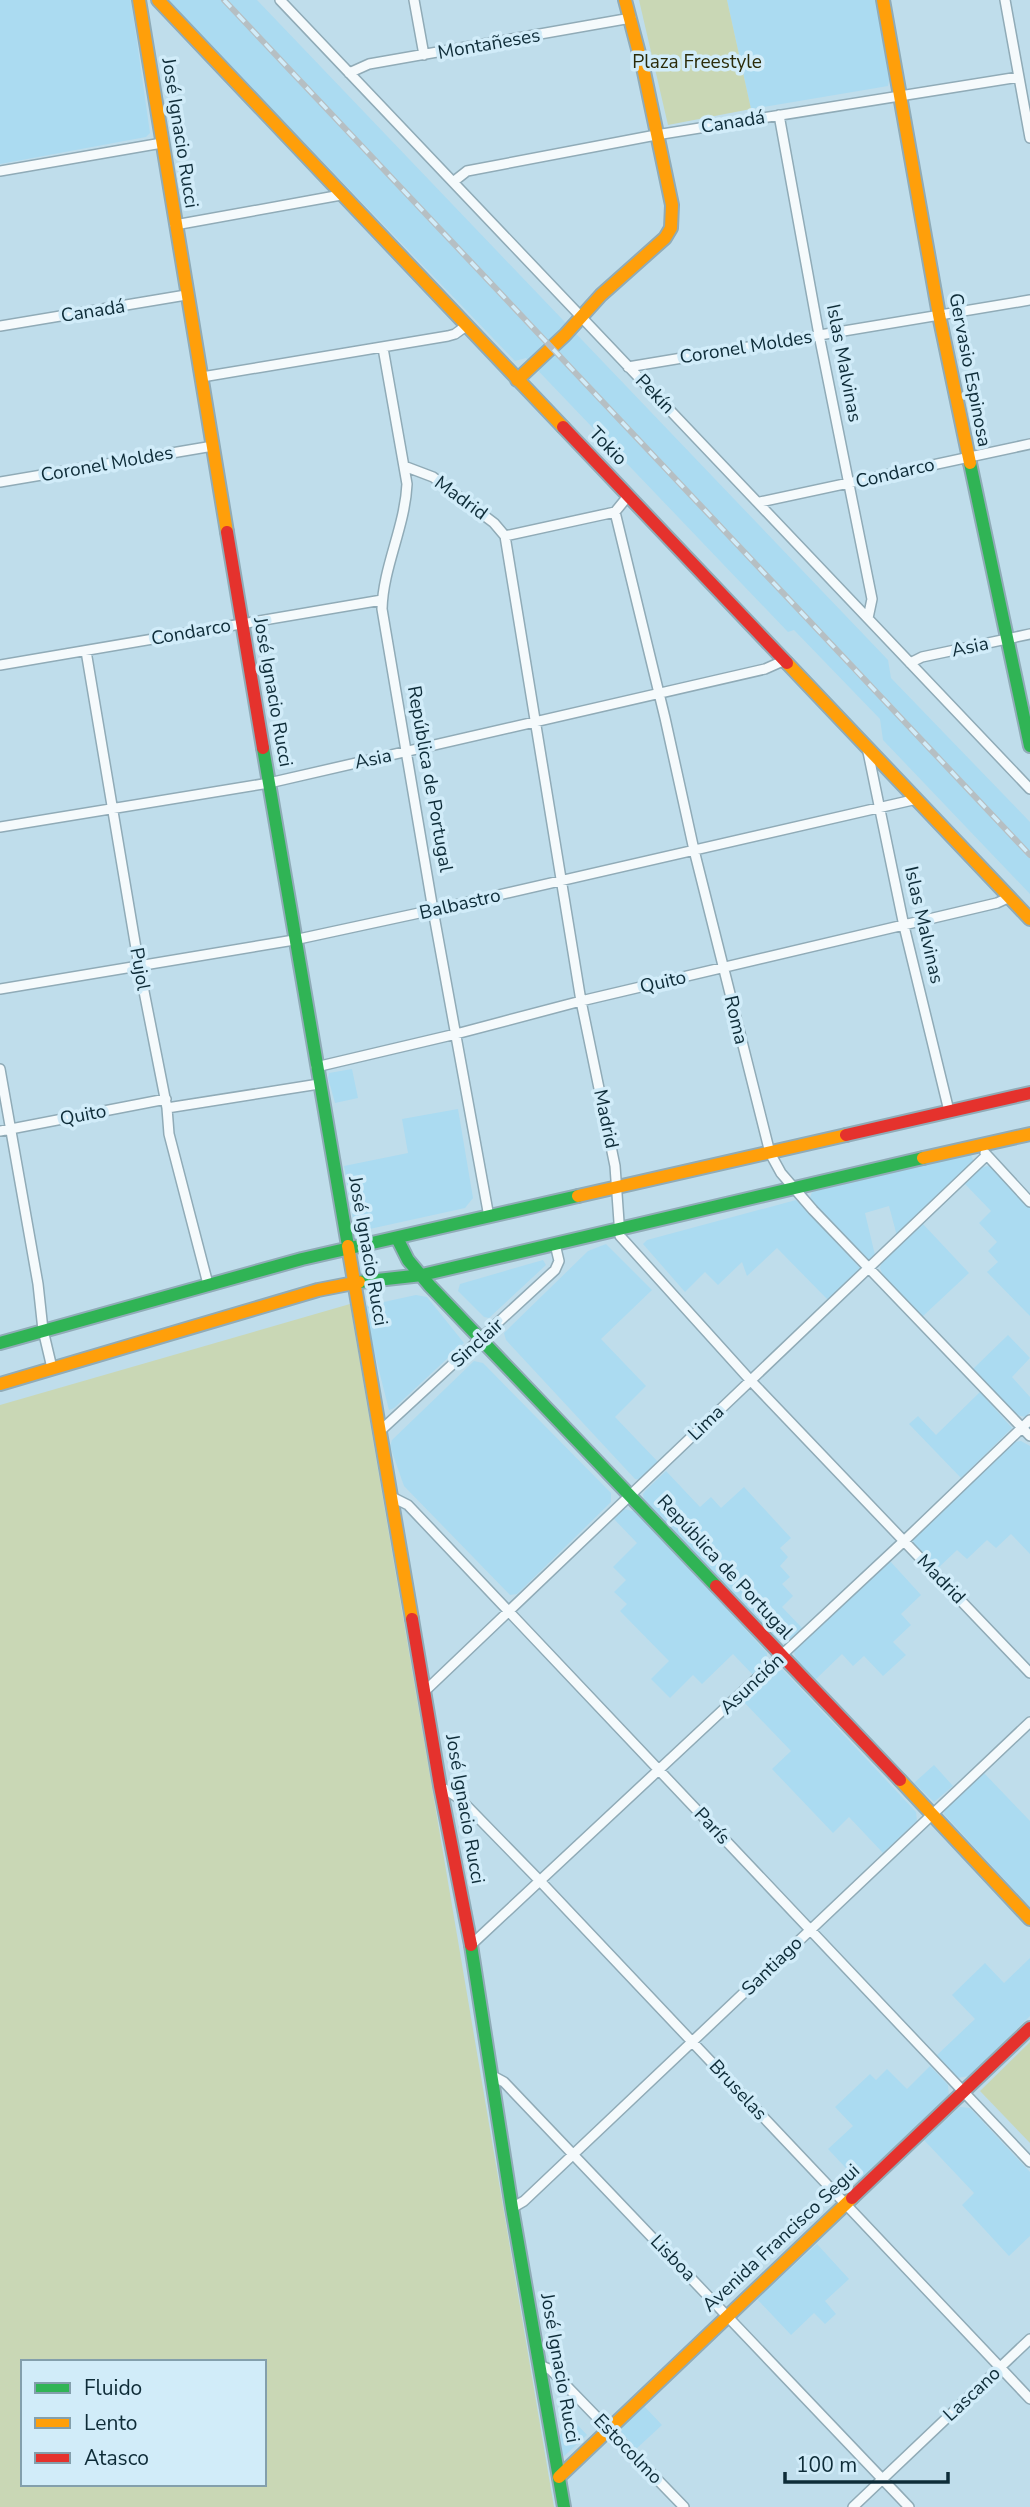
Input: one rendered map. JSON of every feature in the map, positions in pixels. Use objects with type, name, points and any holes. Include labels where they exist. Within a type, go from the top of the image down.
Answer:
[{"type":"main road","name":"José Ignacio Rucci","points":[[138,0],[294,940],[440,1786],[471,1945],[512,2208],[564,2507]]},
{"type":"main road","name":"Tokio","points":[[158,0],[1030,919]]},
{"type":"main road","points":[[517,380],[601,295],[665,238],[671,228],[672,205],[625,0]]},
{"type":"main road","name":"Gervasio Espinosa","points":[[883,0],[939,315],[1030,746]]},
{"type":"main road","points":[[0,1343],[348,1247],[1030,1093]]},
{"type":"main road","points":[[0,1384],[51,1365],[318,1290],[355,1282],[422,1275],[619,1230],[791,1186],[985,1150],[1030,1134]]},
{"type":"main road","name":"República de Portugal","points":[[397,1238],[401,1249],[422,1275],[481,1339],[1030,1919]]},
{"type":"main road","name":"Avenida Francisco Segui","points":[[559,2477],[1030,2028]]},
{"type":"street","name":"Pekín","points":[[280,0],[1030,789]]},
{"type":"street","points":[[414,0],[424,55]]},
{"type":"street","points":[[1006,0],[1030,138]]},
{"type":"street","points":[[142,20],[146,12],[155,6],[169,12]]},
{"type":"street","name":"Montañeses","points":[[349,73],[369,64],[631,18]]},
{"type":"street","name":"Canadá","points":[[453,182],[467,171],[656,135],[1019,77]]},
{"type":"street","name":"Islas Malvinas","points":[[779,115],[819,335],[872,599],[868,618]]},
{"type":"street","points":[[0,171],[162,143]]},
{"type":"street","points":[[175,225],[341,195]]},
{"type":"street","name":"Canadá","points":[[0,326],[186,295]]},
{"type":"street","name":"Coronel Moldes","points":[[628,366],[1030,300]]},
{"type":"street","points":[[202,377],[448,336],[466,326]]},
{"type":"street","name":"República de Portugal","points":[[383,348],[407,485],[382,600],[405,752],[489,1217]]},
{"type":"street","name":"Condarco","points":[[760,502],[1030,444]]},
{"type":"street","name":"Coronel Moldes","points":[[0,482],[213,446]]},
{"type":"street","name":"Madrid","points":[[404,466],[433,477],[494,523],[505,536],[581,1001],[618,1188],[619,1230],[624,1242],[751,1381],[1030,1672]]},
{"type":"street","points":[[505,536],[615,512],[628,495]]},
{"type":"street","name":"Roma","points":[[615,512],[694,850],[770,1153],[791,1186],[1030,1436]]},
{"type":"street","name":"Condarco","points":[[0,665],[382,600]]},
{"type":"street","name":"Asia","points":[[910,663],[922,657],[1030,634]]},
{"type":"street","name":"Pujol","points":[[86,651],[139,965],[167,1103],[170,1134],[208,1284]]},
{"type":"street","name":"Asia","points":[[0,828],[269,783],[765,669],[783,661]]},
{"type":"street","name":"Islas Malvinas","points":[[866,747],[904,926],[949,1111]]},
{"type":"street","name":"Balbastro","points":[[0,989],[294,940],[433,911],[917,799]]},
{"type":"street","name":"Quito","points":[[316,1067],[581,1001],[904,926],[997,903],[1010,897]]},
{"type":"street","points":[[0,1069],[51,1365]]},
{"type":"street","name":"Quito","points":[[0,1130],[167,1103],[319,1084]]},
{"type":"street","points":[[985,1150],[1030,1202]]},
{"type":"street","name":"Lima","points":[[425,1691],[751,1381],[985,1150]]},
{"type":"street","name":"Sinclair","points":[[379,1433],[555,1270],[558,1261],[555,1244]]},
{"type":"street","name":"Asunción","points":[[471,1945],[783,1655],[1030,1420]]},
{"type":"street","name":"París","points":[[390,1496],[408,1505],[509,1609],[1030,2162]]},
{"type":"street","name":"Santiago","points":[[512,2208],[524,2201],[1030,1722]]},
{"type":"street","name":"Bruselas","points":[[440,1786],[460,1799],[540,1881],[1030,2399]]},
{"type":"street","name":"Lisboa","points":[[491,2075],[504,2082],[573,2153],[909,2507]]},
{"type":"street","name":"Lascano","points":[[853,2507],[1030,2339]]},
{"type":"street","name":"Estocolmo","points":[[540,2365],[551,2370],[684,2507]]},
{"type":"shaded area","points":[[0,0],[131,0],[150,133],[146,137],[0,164]]},
{"type":"shaded area","points":[[167,0],[257,0],[888,660],[891,678],[1030,822],[1030,894],[883,740],[880,719],[794,630],[788,632],[526,358],[515,361]]},
{"type":"shaded area","points":[[727,0],[876,0],[888,86],[751,109]]},
{"type":"shaded area","points":[[352,1069],[358,1098],[335,1103],[329,1073]]},
{"type":"shaded area","points":[[458,1109],[473,1198],[465,1208],[365,1230],[354,1225],[344,1166],[408,1153],[402,1119]]},
{"type":"shaded area","points":[[971,1155],[974,1162],[897,1236],[889,1206],[865,1213],[875,1255],[869,1260],[809,1200],[812,1192]]},
{"type":"shaded area","points":[[989,1166],[1030,1207],[1030,1316],[987,1272],[998,1262],[988,1251],[997,1242],[979,1223],[991,1211],[965,1184],[982,1167]]},
{"type":"shaded area","points":[[796,1200],[861,1269],[829,1301],[777,1248],[747,1276],[742,1262],[718,1285],[705,1272],[685,1292],[643,1244],[647,1240]]},
{"type":"shaded area","points":[[923,1224],[969,1273],[922,1317],[883,1276],[880,1268]]},
{"type":"shaded area","points":[[606,1244],[652,1290],[601,1339],[646,1386],[615,1417],[659,1463],[641,1480],[635,1479],[506,1340],[504,1333],[588,1251]]},
{"type":"shaded area","points":[[543,1260],[546,1265],[489,1318],[484,1317],[458,1291],[460,1284]]},
{"type":"shaded area","points":[[416,1295],[427,1297],[464,1343],[389,1410],[365,1306]]},
{"type":"shaded area","points":[[1008,1335],[1030,1358],[1012,1377],[1030,1397],[1030,1412],[1026,1417],[1016,1415],[973,1369]]},
{"type":"shaded area","points":[[474,1361],[483,1363],[611,1493],[611,1502],[517,1594],[510,1595],[404,1486],[390,1446],[392,1440]]},
{"type":"shaded area","points":[[980,1392],[1012,1428],[961,1478],[909,1424],[918,1416],[936,1435]]},
{"type":"shaded area","points":[[1021,1441],[1030,1446],[1030,1554],[1011,1534],[996,1548],[987,1540],[967,1559],[957,1550],[937,1569],[915,1547],[913,1541],[916,1536],[1015,1442]]},
{"type":"shaded area","points":[[666,1471],[700,1507],[711,1497],[721,1508],[744,1487],[791,1538],[780,1548],[788,1557],[780,1566],[790,1577],[782,1584],[793,1596],[782,1607],[803,1629],[789,1642],[777,1640],[644,1501],[643,1494]]},
{"type":"shaded area","points":[[624,1509],[637,1512],[767,1653],[767,1661],[753,1675],[733,1654],[702,1684],[693,1675],[670,1698],[651,1679],[669,1661],[620,1611],[627,1604],[614,1592],[626,1580],[613,1567],[637,1543],[614,1519]]},
{"type":"shaded area","points":[[889,1560],[921,1595],[901,1614],[911,1625],[893,1642],[906,1655],[883,1676],[864,1656],[853,1666],[842,1654],[815,1680],[797,1662],[794,1653],[796,1648]]},
{"type":"shaded area","points":[[778,1669],[783,1670],[916,1812],[917,1821],[883,1853],[849,1817],[833,1833],[772,1769],[791,1751],[742,1700]]},
{"type":"shaded area","points":[[934,1765],[953,1786],[934,1802],[914,1783]]},
{"type":"shaded area","points":[[983,1772],[1030,1821],[1030,1907],[944,1814]]},
{"type":"shaded area","points":[[1030,1958],[1030,2016],[969,2076],[957,2078],[936,2056],[975,2019],[952,1995],[985,1963],[1004,1983]]},
{"type":"shaded area","points":[[930,2066],[948,2085],[949,2097],[859,2182],[828,2149],[853,2126],[835,2107],[870,2074],[876,2080],[887,2069],[907,2089]]},
{"type":"shaded area","points":[[960,2107],[970,2108],[1030,2172],[1030,2236],[1009,2256],[962,2205],[974,2193],[924,2140]]},
{"type":"shaded area","points":[[817,2244],[849,2279],[825,2301],[836,2314],[825,2324],[814,2313],[791,2335],[757,2299]]},
{"type":"shaded area","points":[[643,2405],[662,2425],[636,2449],[620,2430]]},
{"type":"shaded area","points":[[574,2421],[587,2435],[561,2459],[556,2439]]},
{"type":"green space","name":"Plaza Freestyle","points":[[639,0],[727,0],[751,109],[668,125]]},
{"type":"green space","points":[[350,1304],[554,2507],[0,2507],[0,1405]]},
{"type":"green space","points":[[1030,2042],[1030,2143],[980,2091]]},
{"type":"railway","points":[[224,0],[1030,855]]},
{"type":"traffic: fast","points":[[970,463],[1030,746]]},
{"type":"traffic: fast","points":[[263,748],[348,1246]]},
{"type":"traffic: fast","points":[[359,1282],[422,1275],[923,1158]]},
{"type":"traffic: fast","points":[[0,1343],[302,1259],[578,1196]]},
{"type":"traffic: fast","points":[[397,1238],[408,1260],[430,1286],[716,1586]]},
{"type":"traffic: fast","points":[[471,1945],[512,2208],[564,2507]]},
{"type":"traffic: slow","points":[[139,0],[227,532]]},
{"type":"traffic: slow","points":[[158,0],[563,427]]},
{"type":"traffic: slow","points":[[517,380],[565,335],[601,295],[665,238],[671,228],[672,205],[644,72],[625,0]]},
{"type":"traffic: slow","points":[[883,0],[939,315],[970,463]]},
{"type":"traffic: slow","points":[[787,663],[1030,919]]},
{"type":"traffic: slow","points":[[923,1158],[1030,1134]]},
{"type":"traffic: slow","points":[[578,1196],[846,1135]]},
{"type":"traffic: slow","points":[[348,1246],[412,1619]]},
{"type":"traffic: slow","points":[[0,1384],[318,1290],[359,1282]]},
{"type":"traffic: slow","points":[[900,1780],[1030,1919]]},
{"type":"traffic: slow","points":[[559,2477],[852,2198]]},
{"type":"traffic: jam","points":[[563,427],[787,663]]},
{"type":"traffic: jam","points":[[227,532],[263,748]]},
{"type":"traffic: jam","points":[[846,1135],[1030,1093]]},
{"type":"traffic: jam","points":[[716,1586],[900,1780]]},
{"type":"traffic: jam","points":[[412,1619],[440,1786],[471,1945]]},
{"type":"traffic: jam","points":[[852,2198],[1030,2028]]}]
